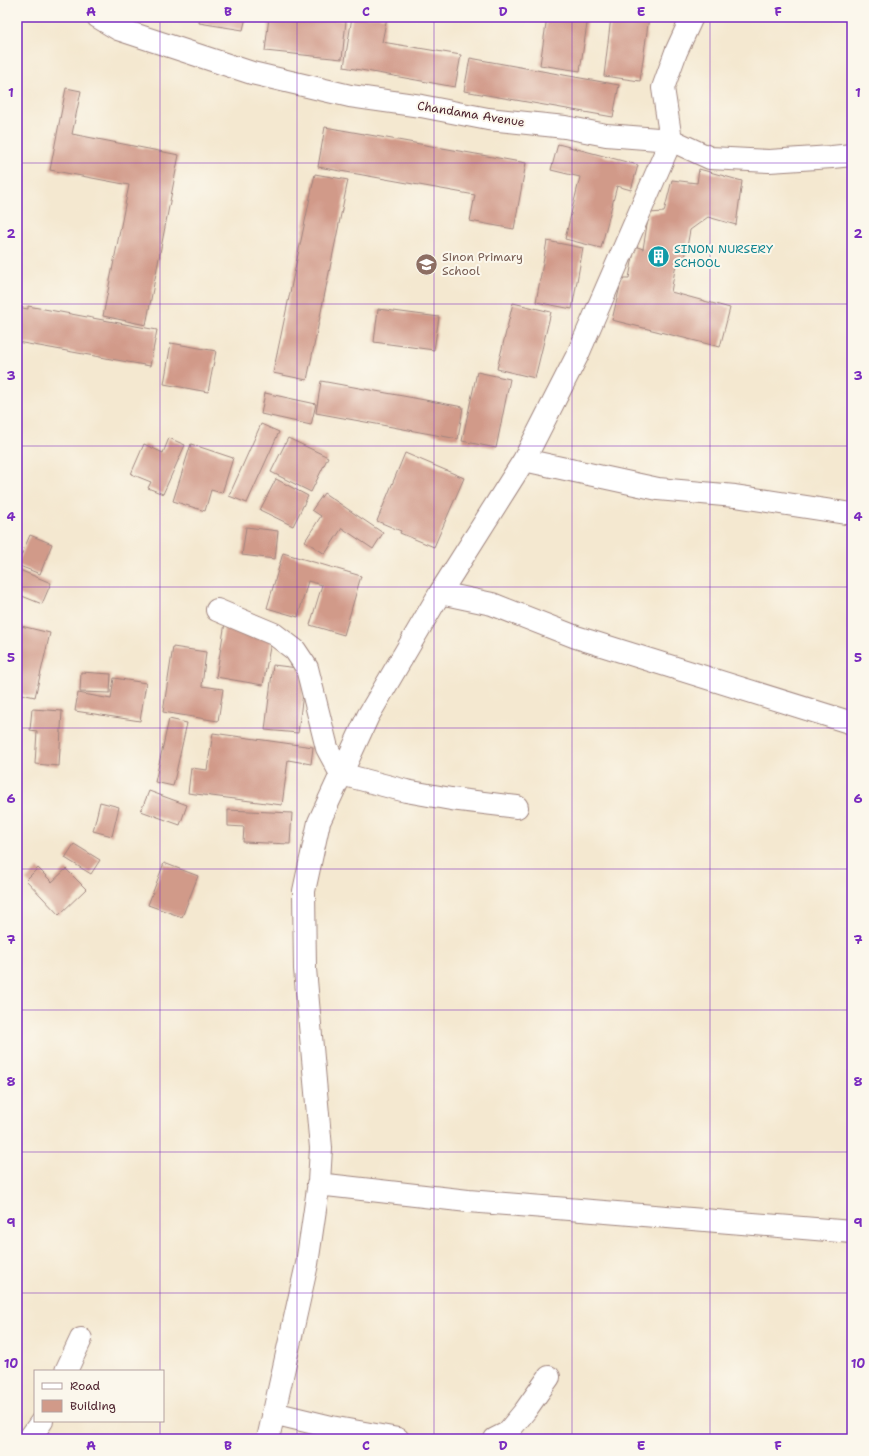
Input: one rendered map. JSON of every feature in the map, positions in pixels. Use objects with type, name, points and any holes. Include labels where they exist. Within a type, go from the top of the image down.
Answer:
[{"type":"street","name":"Chandama Avenue","points":[[98,17],[118,29],[245,70],[350,96],[421,106],[488,119],[565,127],[606,135],[671,140],[710,158],[769,161],[852,155]]},
{"type":"street","points":[[268,1439],[307,1264],[318,1184],[321,1148],[305,969],[304,891],[319,822],[368,716],[440,593],[524,460],[578,354],[671,140],[663,88],[676,52],[692,17]]},
{"type":"street","points":[[524,460],[658,489],[735,496],[852,514]]},
{"type":"street","points":[[440,593],[492,604],[576,637],[852,723]]},
{"type":"street","points":[[217,610],[274,634],[295,650],[307,668],[327,748],[341,774],[406,791],[451,799],[517,807]]},
{"type":"street","points":[[318,1184],[468,1201],[852,1232]]},
{"type":"street","points":[[66,1370],[82,1339]]},
{"type":"street","points":[[495,1439],[506,1433],[525,1411],[549,1376]]},
{"type":"street","points":[[273,1413],[331,1427],[398,1439]]},
{"type":"street","points":[[29,1439],[41,1422]]},
{"type":"building","points":[[200,17],[246,17],[243,30],[199,23]]},
{"type":"building","points":[[269,17],[314,17],[346,21],[342,59],[265,51]]},
{"type":"building","points":[[352,17],[387,17],[382,42],[461,55],[455,87],[344,67]]},
{"type":"building","points":[[547,17],[588,17],[580,71],[540,65]]},
{"type":"building","points":[[611,17],[649,17],[640,81],[604,76]]},
{"type":"building","points":[[470,58],[619,85],[613,117],[464,91]]},
{"type":"building","points":[[66,88],[81,91],[72,134],[179,155],[146,325],[103,316],[129,185],[50,170]]},
{"type":"building","points":[[325,127],[526,163],[514,229],[470,221],[475,195],[318,167]]},
{"type":"building","points":[[558,144],[638,165],[631,190],[617,186],[601,248],[565,239],[580,177],[551,170]]},
{"type":"building","name":"SINON NURSERY SCHOOL","points":[[699,169],[742,181],[736,225],[708,217],[690,230],[684,264],[676,264],[671,292],[730,308],[720,347],[612,320],[622,278],[629,278],[635,246],[643,249],[649,213],[664,212],[672,180],[697,183]]},
{"type":"building","points":[[315,174],[348,180],[307,380],[273,373]]},
{"type":"building","points":[[547,241],[583,248],[572,309],[536,302]]},
{"type":"building","points":[[513,303],[551,312],[535,378],[497,369]]},
{"type":"building","points":[[28,306],[157,330],[150,366],[17,342],[17,307],[28,309]]},
{"type":"building","points":[[378,309],[439,317],[434,350],[374,342]]},
{"type":"building","points":[[171,343],[216,351],[208,392],[164,384]]},
{"type":"building","points":[[477,372],[510,379],[496,448],[462,441]]},
{"type":"building","points":[[321,381],[463,407],[458,439],[316,413]]},
{"type":"building","points":[[265,393],[316,404],[311,425],[261,414]]},
{"type":"building","points":[[261,424],[279,432],[247,503],[229,496]]},
{"type":"building","points":[[169,438],[185,445],[163,494],[148,488],[151,482],[131,474],[144,444],[163,453]]},
{"type":"building","points":[[288,438],[328,457],[311,492],[271,472]]},
{"type":"building","points":[[191,444],[233,458],[222,493],[211,490],[205,511],[173,501]]},
{"type":"building","points":[[405,453],[464,478],[434,547],[400,533],[401,531],[377,521]]},
{"type":"building","points":[[276,479],[308,496],[293,526],[260,510]]},
{"type":"building","points":[[324,493],[383,533],[373,549],[342,528],[325,554],[305,541],[321,516],[312,510]]},
{"type":"building","points":[[246,527],[278,531],[275,559],[242,555]]},
{"type":"building","points":[[30,535],[52,544],[40,574],[17,565]]},
{"type":"building","points":[[283,553],[361,576],[344,635],[310,625],[322,585],[308,581],[298,617],[267,608]]},
{"type":"building","points":[[17,569],[51,583],[42,604],[17,594]]},
{"type":"building","points":[[225,623],[273,631],[263,685],[216,677]]},
{"type":"building","points":[[17,625],[50,633],[35,697],[17,693]]},
{"type":"building","points":[[173,647],[206,652],[202,686],[223,689],[218,721],[163,712]]},
{"type":"building","points":[[273,665],[306,669],[298,733],[265,730]]},
{"type":"building","points":[[81,672],[111,674],[110,693],[80,692]]},
{"type":"building","points":[[114,678],[146,683],[140,721],[75,711],[78,693],[111,699]]},
{"type":"building","points":[[32,709],[62,711],[59,766],[35,764],[37,731],[30,730]]},
{"type":"building","points":[[169,719],[187,723],[173,786],[155,782]]},
{"type":"building","points":[[213,733],[313,747],[311,764],[288,760],[282,805],[188,793],[191,768],[207,770]]},
{"type":"building","points":[[149,791],[187,805],[180,825],[141,811]]},
{"type":"building","points":[[100,802],[119,807],[112,836],[93,831]]},
{"type":"building","points":[[228,810],[292,813],[290,844],[243,842],[244,827],[228,826]]},
{"type":"building","points":[[74,844],[100,860],[91,874],[65,858]]},
{"type":"building","points":[[164,863],[198,876],[182,917],[148,905]]},
{"type":"building","points":[[38,868],[52,882],[66,869],[86,889],[59,915],[26,880]]},
{"type":"place","name":"SINON NURSERY SCHOOL","points":[[659,256]]},
{"type":"place","name":"Sinon Primary School","points":[[426,264]]}]
